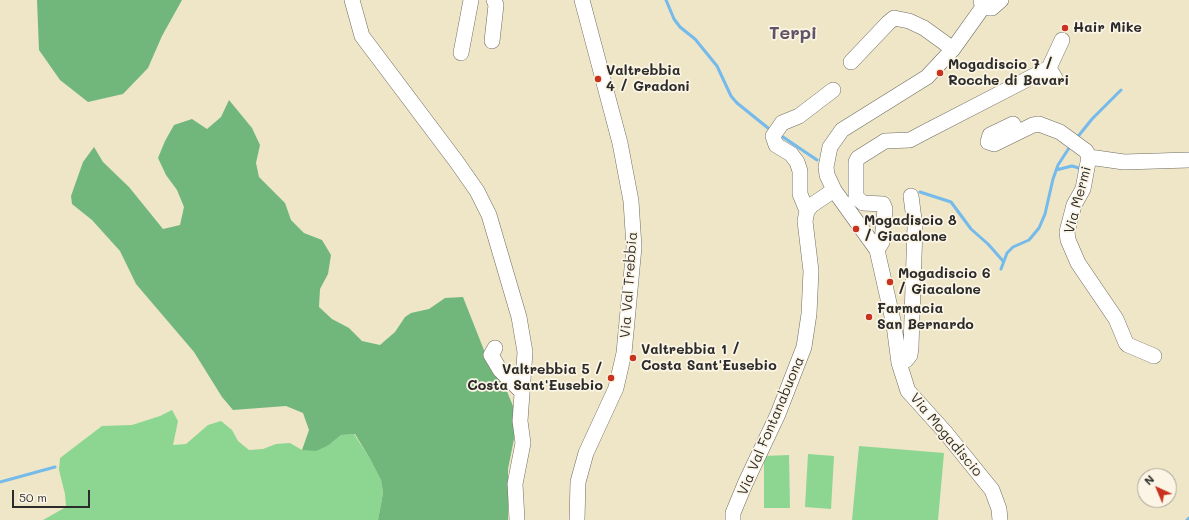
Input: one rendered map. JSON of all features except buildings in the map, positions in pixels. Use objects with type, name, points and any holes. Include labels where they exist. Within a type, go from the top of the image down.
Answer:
[{"type":"street","points":[[352,0],[362,36],[456,161],[484,203],[502,256],[521,327],[526,363],[520,421],[523,443],[515,484],[519,517]]},
{"type":"street","points":[[460,53],[471,0]]},
{"type":"street","points":[[492,42],[496,5],[494,0]]},
{"type":"street","name":"Via Val Trebbia","points":[[577,520],[578,482],[586,453],[616,388],[624,353],[634,247],[631,201],[620,143],[582,0]]},
{"type":"street","name":"Via Mogadiscio","points":[[1000,0],[992,8],[984,2],[953,50],[927,77],[851,124],[835,137],[830,147],[826,167],[827,175],[834,190],[877,250],[894,325],[899,363],[905,384],[913,398],[945,432],[992,490],[999,509],[1000,520]]},
{"type":"street","points":[[851,62],[894,18],[909,21],[924,28],[953,50]]},
{"type":"street","points":[[877,250],[882,242],[883,204],[863,203],[856,197],[856,162],[858,158],[885,141],[910,140],[1052,73],[1062,40]]},
{"type":"street","name":"Via Val Fontanabuona","points":[[733,520],[733,513],[778,414],[804,347],[809,314],[811,271],[805,221],[807,211],[800,194],[800,171],[797,162],[790,154],[776,145],[773,136],[782,123],[799,116],[833,90]]},
{"type":"street","points":[[1013,124],[990,135],[988,142],[994,144],[1033,125],[1043,125],[1066,136],[1088,154]]},
{"type":"street","name":"Via Mermi","points":[[1154,356],[1126,343],[1116,319],[1078,263],[1068,240],[1067,232],[1074,205],[1083,189],[1088,154],[1124,162],[1189,160]]},
{"type":"street","points":[[807,211],[812,205],[834,190]]},
{"type":"street","points":[[899,363],[906,360],[910,355],[911,347],[915,227],[911,196]]},
{"type":"street","points":[[495,348],[491,356],[500,370],[522,392]]},
{"type":"green space","points":[[37,0],[182,0],[162,36],[148,68],[123,94],[88,102],[60,80],[39,50]]},
{"type":"green space","points":[[229,100],[252,128],[260,145],[256,163],[259,177],[285,203],[291,220],[304,233],[322,240],[331,255],[328,274],[320,289],[319,307],[332,319],[349,328],[362,341],[380,345],[395,332],[405,317],[411,313],[429,309],[445,298],[463,297],[493,373],[506,389],[513,406],[515,434],[508,469],[508,520],[378,520],[383,493],[381,480],[355,434],[341,435],[329,445],[316,451],[302,450],[309,430],[303,413],[286,406],[233,410],[222,397],[194,352],[136,284],[120,251],[92,220],[72,204],[71,196],[83,162],[94,147],[103,162],[129,187],[163,229],[180,225],[184,207],[177,190],[166,175],[158,158],[174,125],[192,119],[207,129],[221,117]]},
{"type":"green space","points":[[172,410],[178,421],[173,445],[186,444],[208,425],[221,421],[232,430],[238,441],[249,450],[263,449],[276,444],[290,443],[302,450],[329,445],[341,435],[354,434],[369,457],[381,480],[383,493],[378,520],[43,520],[66,507],[65,494],[59,470],[60,458],[102,426],[132,425],[160,416]]},
{"type":"green space","points":[[859,446],[944,453],[938,520],[852,520]]},
{"type":"green space","points":[[808,454],[834,456],[831,509],[805,507]]},
{"type":"green space","points":[[789,455],[790,508],[764,508],[764,456]]},
{"type":"waterway","points":[[666,0],[674,19],[680,27],[695,39],[717,66],[731,96],[737,103],[768,128]]},
{"type":"waterway","points":[[1076,139],[1092,119],[1121,90]]},
{"type":"waterway","points":[[783,137],[817,160]]},
{"type":"waterway","points":[[1001,269],[1007,253],[1013,247],[1029,240],[1039,228],[1045,214],[1053,179],[1058,165],[1071,145]]},
{"type":"waterway","points":[[1056,170],[1072,166],[1079,168]]},
{"type":"waterway","points":[[920,192],[951,202],[971,229],[988,244],[1003,261]]},
{"type":"waterway","points":[[0,482],[55,467]]},
{"type":"place","name":"Hair Mike","points":[[1065,28]]},
{"type":"place","name":"Mogadiscio 7 / Rocche di Bavari","points":[[940,73]]},
{"type":"place","name":"Valtrebbia 4 / Gradoni","points":[[598,79]]},
{"type":"place","name":"Mogadiscio 8 / Giacalone","points":[[856,229]]},
{"type":"place","name":"Mogadiscio 6 / Giacalone","points":[[890,282]]},
{"type":"place","name":"Farmacia San Bernardo","points":[[869,317]]},
{"type":"place","name":"Valtrebbia 1 / Costa Sant'Eusebio","points":[[633,358]]},
{"type":"place","name":"Valtrebbia 5 / Costa Sant'Eusebio","points":[[611,378]]},
{"type":"district","name":"Terpi","points":[[793,33]]}]
